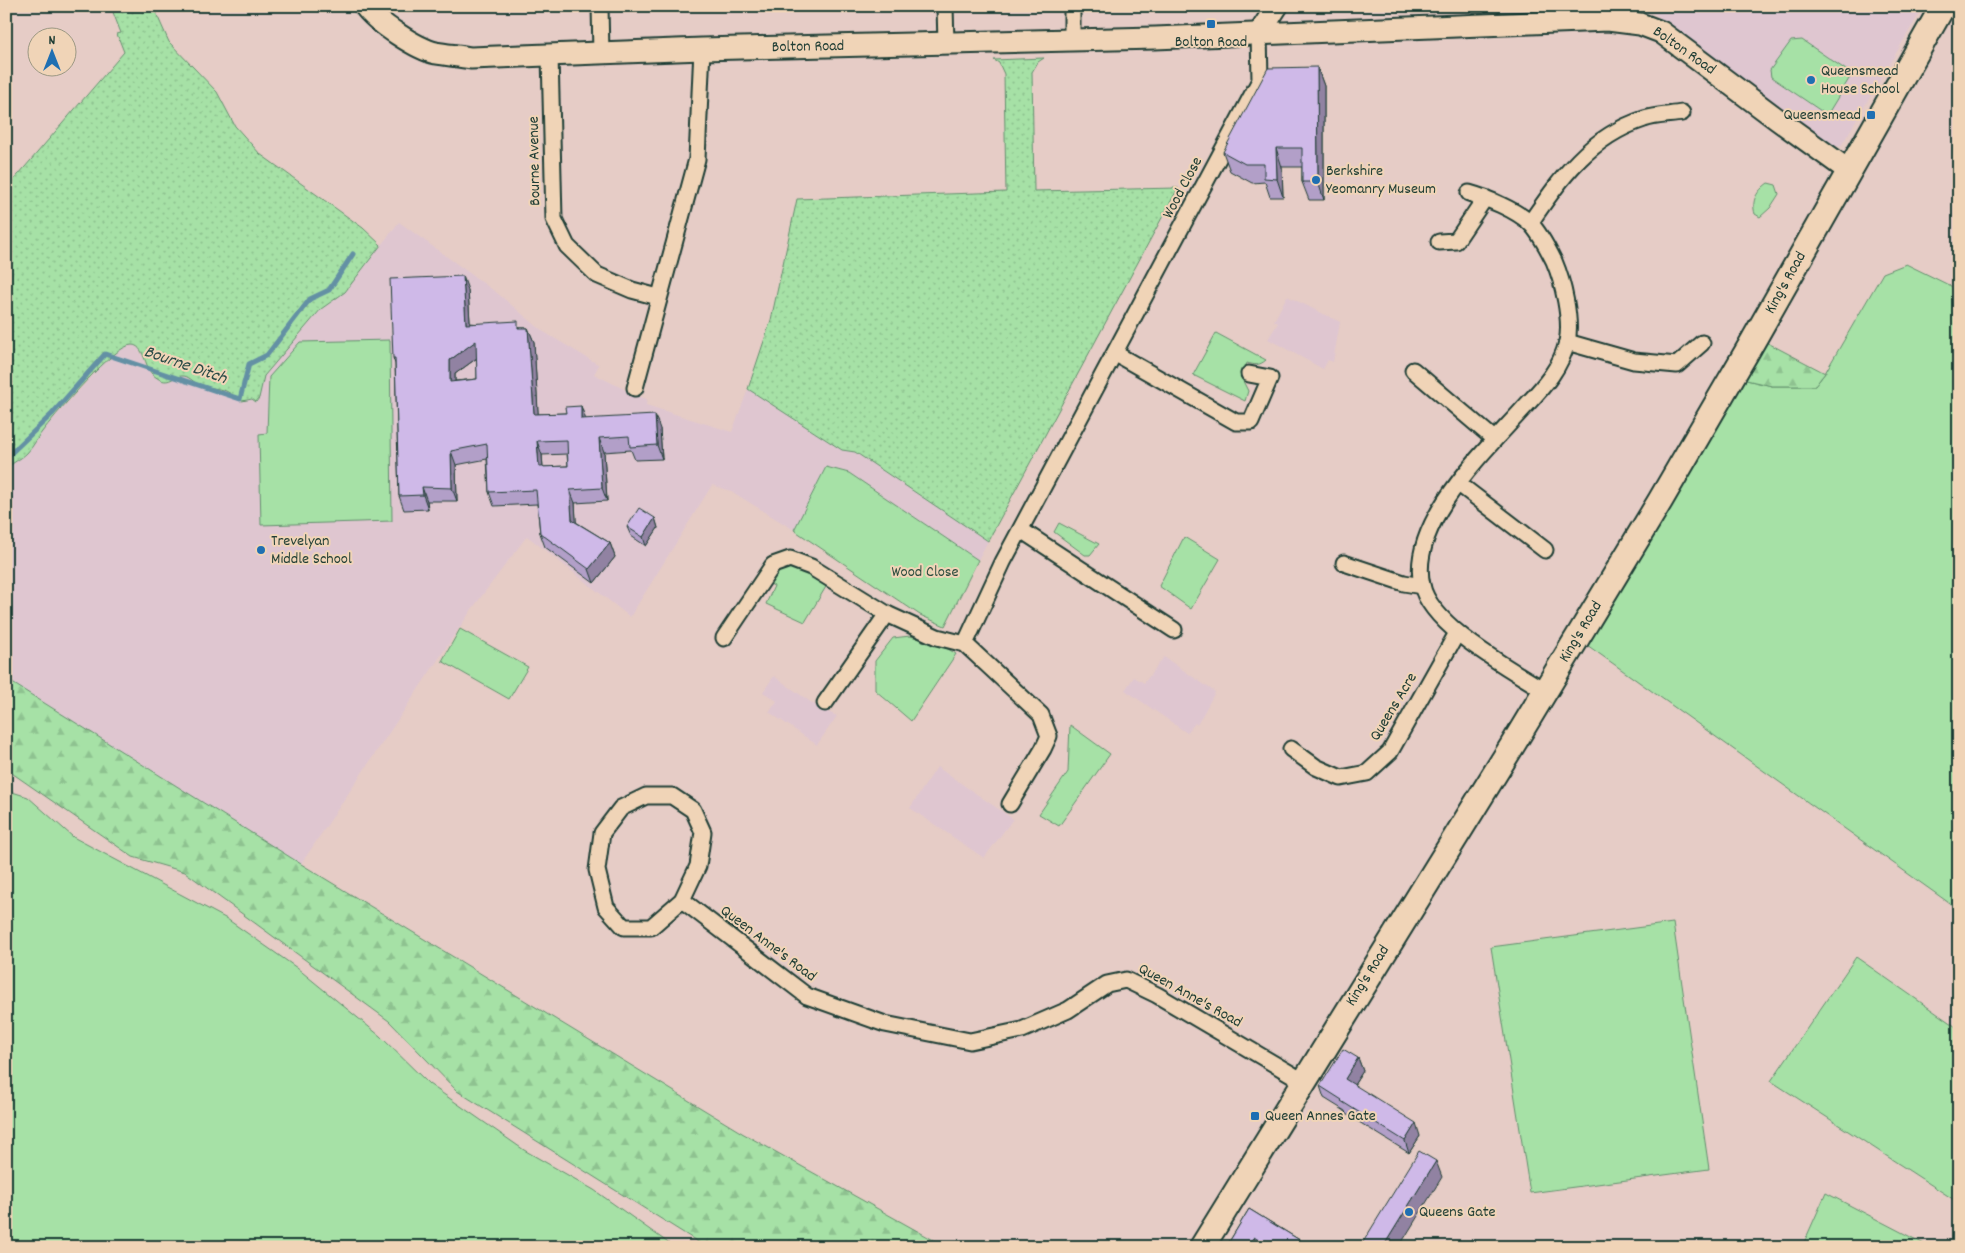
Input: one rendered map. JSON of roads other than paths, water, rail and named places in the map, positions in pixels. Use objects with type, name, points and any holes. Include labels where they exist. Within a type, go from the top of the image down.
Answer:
[{"type":"main road","name":"King's Road","points":[[1202,1247],[1545,691],[1750,348],[1943,6]]},
{"type":"street","name":"Bolton Road","points":[[365,6],[370,14],[398,35],[434,53],[471,58],[702,49],[946,44],[1259,34],[1608,20],[1640,24],[1661,32],[1849,171]]},
{"type":"street","points":[[600,6],[601,54]]},
{"type":"street","points":[[945,6],[946,44]]},
{"type":"street","points":[[1072,6],[1072,40]]},
{"type":"street","points":[[1259,34],[1277,6]]},
{"type":"street","name":"Wood Close","points":[[965,644],[1021,530],[1260,80],[1259,34]]},
{"type":"street","points":[[634,388],[697,159],[702,49]]},
{"type":"street","name":"Bourne Avenue","points":[[550,55],[554,219],[567,246],[597,275],[632,290],[658,297]]},
{"type":"street","points":[[1530,223],[1561,179],[1601,139],[1644,119],[1682,113]]},
{"type":"street","points":[[1469,193],[1486,198],[1530,223],[1548,248],[1561,278],[1567,312],[1567,342],[1554,374],[1494,439],[1436,513],[1424,542],[1420,573],[1422,586],[1428,601],[1457,633],[1545,691]]},
{"type":"street","points":[[1440,242],[1456,241],[1486,198]]},
{"type":"street","points":[[1567,342],[1634,361],[1677,365],[1702,343]]},
{"type":"street","points":[[1116,354],[1236,422],[1251,422],[1270,378],[1249,374]]},
{"type":"street","points":[[1413,370],[1494,439]]},
{"type":"street","points":[[1459,484],[1545,550]]},
{"type":"street","points":[[1021,530],[1174,630]]},
{"type":"street","points":[[724,638],[773,565],[790,559],[811,567],[887,614],[937,637],[965,644],[1042,715],[1049,736],[1010,804]]},
{"type":"street","points":[[1344,563],[1404,583],[1422,586]]},
{"type":"street","points":[[824,703],[887,614]]},
{"type":"street","name":"Queens Acre","points":[[1291,749],[1316,766],[1341,778],[1367,773],[1390,752],[1457,633]]},
{"type":"street","points":[[646,796],[672,796],[692,810],[703,832],[698,866],[682,900],[651,927],[624,927],[606,907],[597,870],[602,833],[621,808],[646,796]]},
{"type":"street","name":"Queen Anne's Road","points":[[682,900],[807,996],[885,1024],[970,1041],[1022,1030],[1068,1010],[1107,984],[1126,980],[1157,995],[1304,1081]]},
{"type":"waterway","name":"Bourne Ditch","points":[[6,458],[52,414],[105,354],[240,399],[249,364],[267,355],[310,299],[329,290],[353,254]]},
{"type":"place","name":"Bolton Road","points":[[1211,24]]},
{"type":"place","name":"Queensmead House School","points":[[1811,80]]},
{"type":"place","name":"Queensmead","points":[[1871,115]]},
{"type":"place","name":"Berkshire Yeomanry Museum","points":[[1316,180]]},
{"type":"place","name":"Trevelyan Middle School","points":[[261,550]]},
{"type":"place","name":"Queen Annes Gate","points":[[1255,1116]]},
{"type":"place","name":"Queens Gate","points":[[1409,1212]]}]
